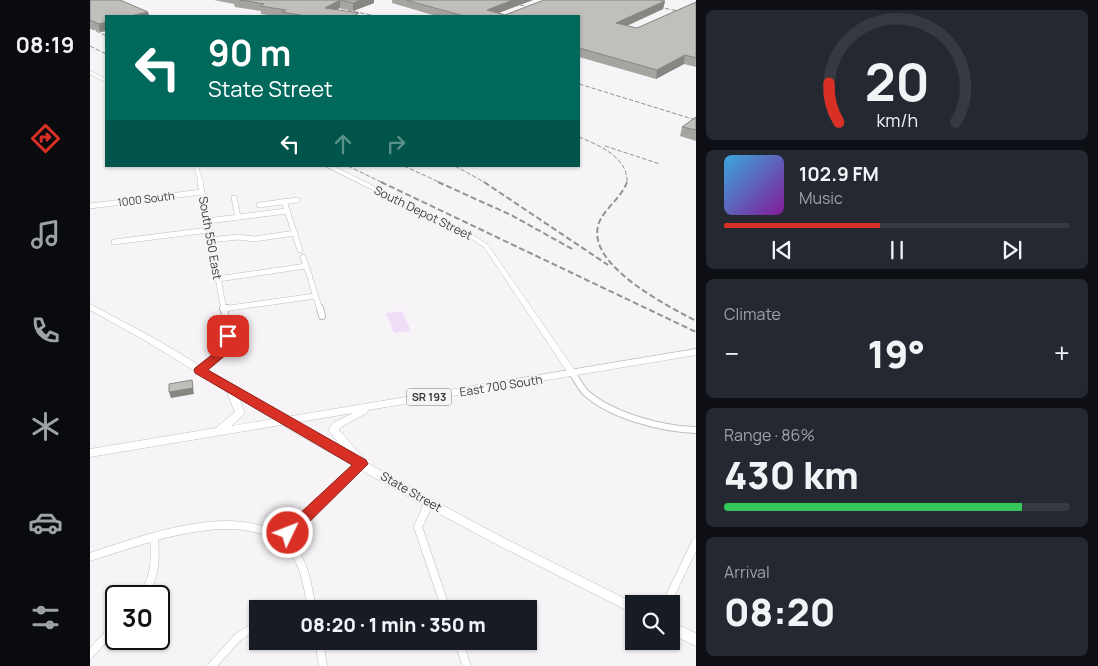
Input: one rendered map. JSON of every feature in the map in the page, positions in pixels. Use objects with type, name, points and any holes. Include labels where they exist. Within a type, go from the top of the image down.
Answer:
[{"type":"main road","name":"State Street","points":[[90,307],[200,370],[231,390],[429,502],[513,548],[625,604]]},
{"type":"main road","name":"East 700 South","points":[[217,432],[696,352]]},
{"type":"main road","points":[[217,432],[240,413],[231,390]]},
{"type":"main road","points":[[362,464],[333,430],[337,424],[373,406]]},
{"type":"main road","name":"SR 193","points":[[90,453],[217,432]]},
{"type":"main road","points":[[680,632],[696,640]]},
{"type":"street","points":[[90,72],[105,80]]},
{"type":"street","name":"South 550 East","points":[[196,167],[229,340],[228,348],[200,370]]},
{"type":"street","name":"South Depot Street","points":[[330,167],[474,238],[486,246],[573,374]]},
{"type":"street","name":"1000 South","points":[[90,206],[202,192]]},
{"type":"street","points":[[234,198],[238,217]]},
{"type":"street","points":[[260,205],[297,200]]},
{"type":"street","points":[[284,201],[300,250]]},
{"type":"street","points":[[207,221],[287,211]]},
{"type":"street","points":[[114,242],[208,230]]},
{"type":"street","points":[[210,240],[238,237],[254,239],[295,233]]},
{"type":"street","points":[[303,257],[322,316]]},
{"type":"street","points":[[218,279],[306,266]]},
{"type":"street","points":[[223,309],[316,296]]},
{"type":"street","points":[[573,374],[586,393],[604,405],[651,424],[696,430]]},
{"type":"street","points":[[281,540],[362,464]]},
{"type":"street","points":[[429,502],[418,527],[443,600]]},
{"type":"street","points":[[90,557],[154,538],[214,526],[237,525],[263,530],[281,540],[293,551],[304,570],[310,600]]},
{"type":"street","points":[[150,585],[156,566],[154,538]]},
{"type":"street","points":[[670,595],[696,542]]},
{"type":"street","points":[[212,666],[230,644],[249,629]]},
{"type":"street","points":[[90,654],[105,638]]},
{"type":"street","points":[[320,650],[323,666]]},
{"type":"street","points":[[461,650],[467,666]]},
{"type":"shaded area","points":[[402,311],[411,331],[394,333],[386,313]]},
{"type":"building","points":[[90,0],[120,0],[148,12],[134,15],[105,15],[105,22],[99,24],[90,20]]},
{"type":"building","points":[[240,0],[340,0],[325,8],[359,13],[355,15],[300,15],[282,12],[286,10],[260,6],[264,4]]},
{"type":"building","points":[[340,0],[361,0],[353,3]]},
{"type":"building","points":[[406,0],[513,0],[487,10],[505,15],[460,15]]},
{"type":"building","points":[[544,0],[665,1],[616,23],[637,28],[696,2],[696,58],[685,55],[657,70],[580,48],[580,15],[505,15]]},
{"type":"building","points":[[696,117],[696,130],[682,127]]},
{"type":"building","points":[[192,380],[193,388],[169,392],[169,384]]},
{"type":"railway","points":[[303,0],[370,15]]},
{"type":"railway","points":[[501,0],[560,15]]},
{"type":"railway","points":[[627,0],[696,15]]},
{"type":"railway","points":[[90,28],[105,36]]},
{"type":"railway","points":[[90,46],[105,54]]},
{"type":"railway","points":[[580,84],[696,120]]},
{"type":"railway","points":[[580,137],[604,148],[618,160],[623,166],[627,182]]},
{"type":"railway","points":[[605,146],[660,164]]},
{"type":"railway","points":[[350,167],[383,183]]},
{"type":"railway","points":[[406,167],[441,183]]},
{"type":"railway","points":[[457,167],[486,183]]},
{"type":"railway","points":[[381,182],[696,332]]},
{"type":"railway","points":[[438,182],[511,215],[574,250]]},
{"type":"railway","points":[[484,182],[608,265]]},
{"type":"railway","points":[[627,182],[621,194],[603,215],[598,226],[598,241],[605,256],[617,270],[633,283],[696,321]]},
{"type":"route","points":[[228,336],[228,348],[200,370],[301,431],[362,464],[288,533]]}]
